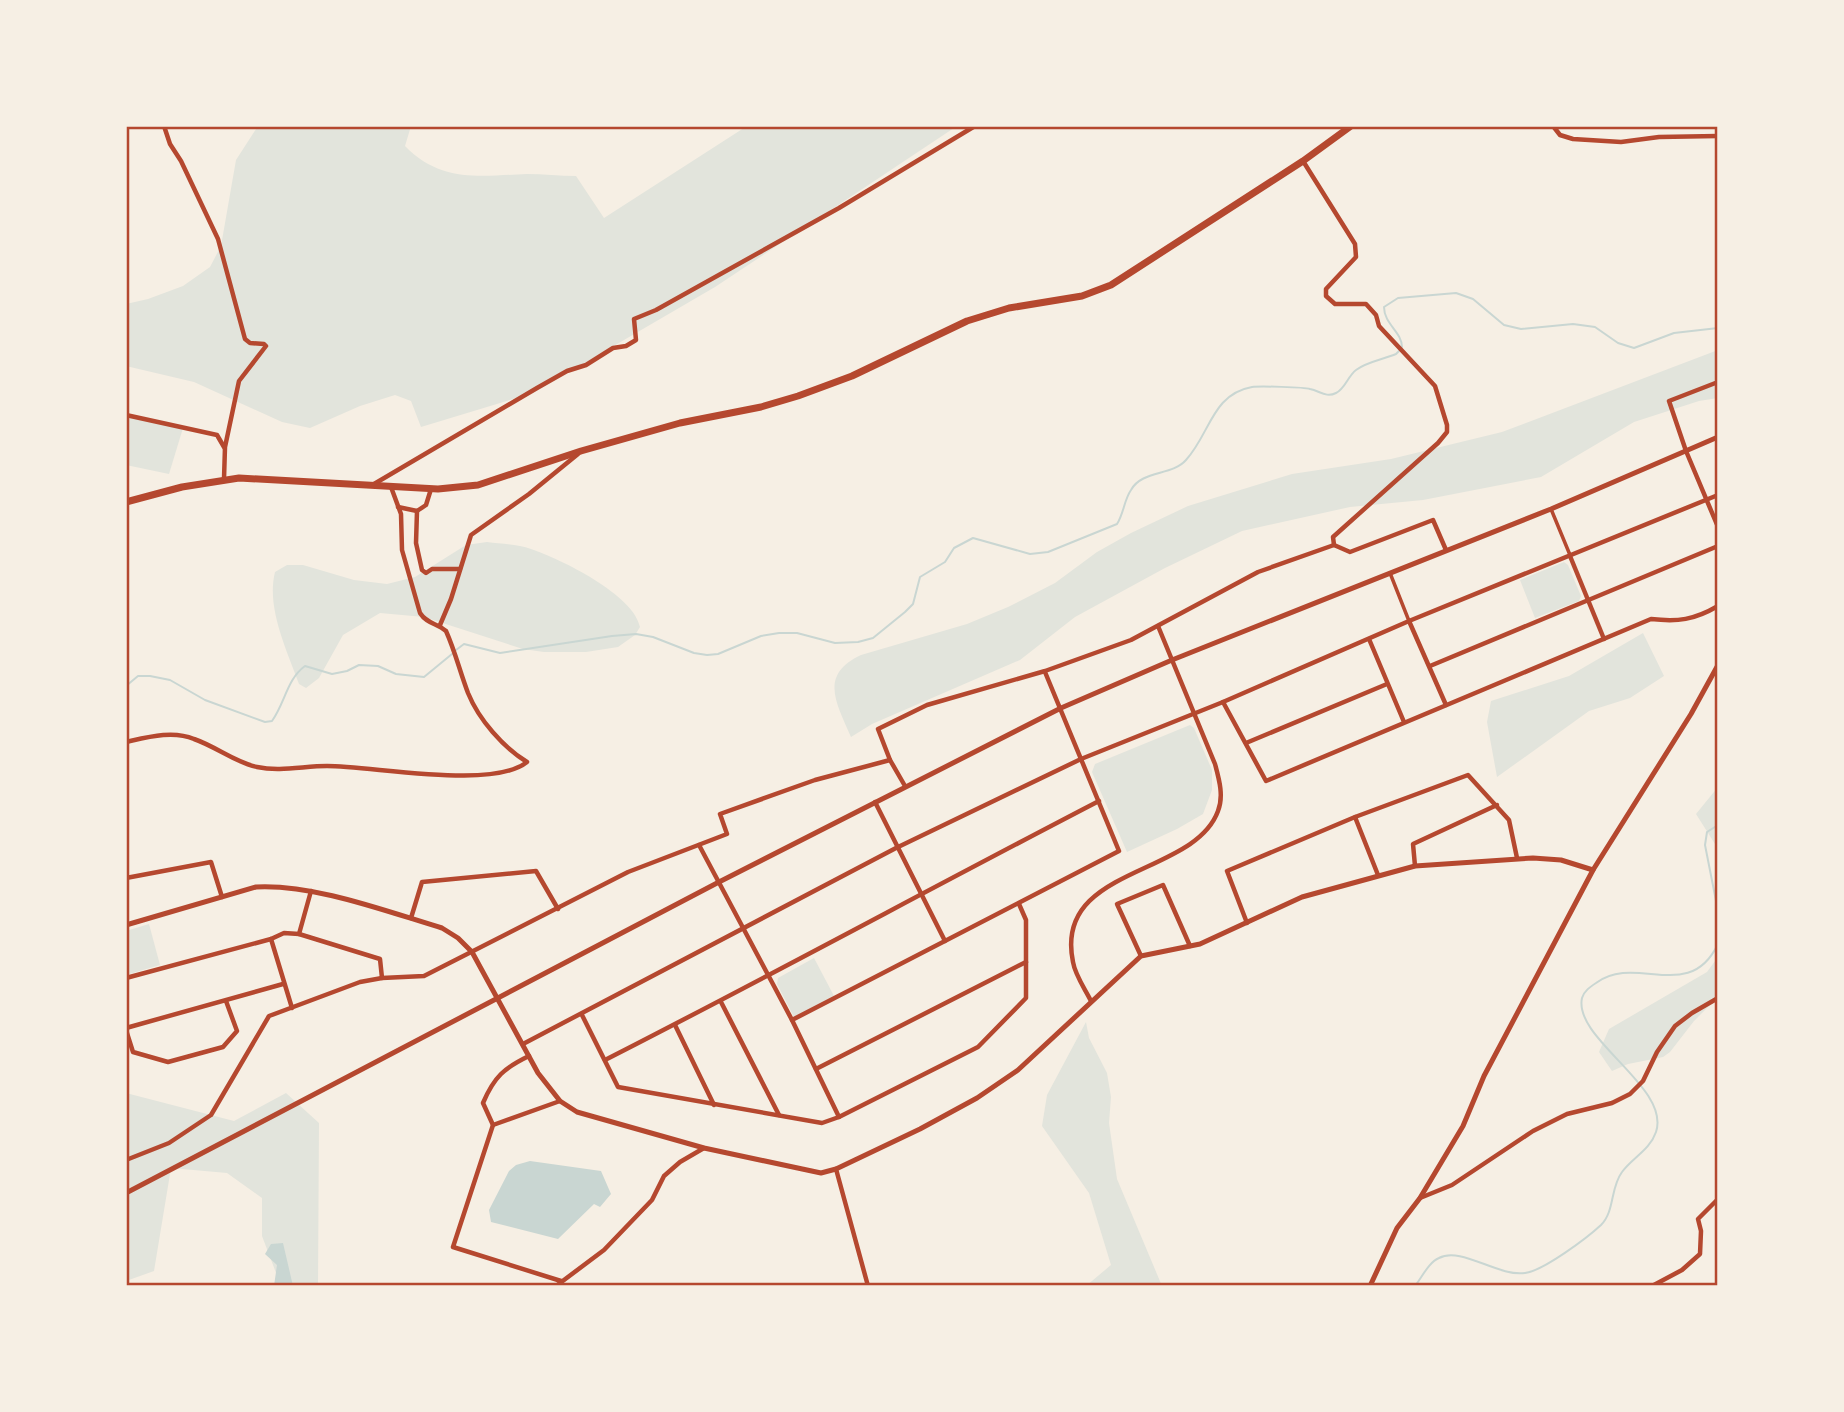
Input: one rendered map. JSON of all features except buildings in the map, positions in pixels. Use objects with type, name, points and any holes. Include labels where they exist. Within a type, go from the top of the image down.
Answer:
[{"type":"main road","points":[[126,502],[224,479],[296,480],[431,489],[460,488],[498,480],[581,451],[680,423],[761,407],[798,396],[852,376],[967,321],[1009,308],[1082,296],[1111,285],[1303,161],[1351,126]]},
{"type":"street","points":[[164,126],[170,144],[181,160],[218,239],[245,339],[250,343],[266,346],[239,382],[225,447],[224,479]]},
{"type":"street","points":[[373,485],[567,371],[586,365],[613,348],[626,346],[636,340],[634,319],[656,310],[839,208],[975,126]]},
{"type":"street","points":[[1553,126],[1560,135],[1573,139],[1620,142],[1660,137],[1718,136]]},
{"type":"street","points":[[1303,161],[1355,244],[1356,257],[1326,289],[1326,296],[1335,304],[1366,304],[1376,315],[1379,326],[1435,386],[1444,409],[1447,432],[1429,452],[1333,537],[1334,545]]},
{"type":"street","points":[[1718,382],[1669,401],[1686,451],[1718,527]]},
{"type":"street","points":[[126,415],[217,435],[221,437],[225,447]]},
{"type":"street","points":[[126,1193],[719,881],[1061,708],[1172,660],[1551,509],[1718,437]]},
{"type":"street","points":[[440,625],[471,535],[529,494],[581,451]]},
{"type":"street","points":[[126,742],[180,735],[206,744],[240,762],[261,768],[327,766],[468,775],[495,773],[521,767],[527,762],[500,740],[469,696],[446,631],[440,625],[425,621],[420,613],[402,550],[403,529],[391,486]]},
{"type":"street","points":[[398,507],[417,511],[426,505],[431,489]]},
{"type":"street","points":[[523,1044],[896,848],[1080,759],[1718,495]]},
{"type":"street","points":[[1551,509],[1604,639]]},
{"type":"street","points":[[417,511],[416,543],[422,570],[426,573],[432,569],[460,569]]},
{"type":"street","points":[[905,786],[890,760],[878,729],[898,717],[927,705],[1045,671],[1131,640],[1258,572],[1334,545],[1350,552],[1433,520],[1446,550]]},
{"type":"street","points":[[1430,666],[1718,546]]},
{"type":"street","points":[[1390,573],[1446,705]]},
{"type":"street","points":[[1223,702],[1266,781],[1651,619],[1676,622],[1707,613],[1718,606]]},
{"type":"street","points":[[1091,1001],[1073,964],[1072,948],[1075,921],[1089,900],[1132,873],[1192,842],[1213,822],[1219,809],[1221,786],[1215,764],[1158,626]]},
{"type":"street","points":[[1369,639],[1404,722]]},
{"type":"street","points":[[1370,1286],[1396,1228],[1420,1198],[1463,1126],[1484,1076],[1594,870],[1691,714],[1718,665]]},
{"type":"street","points":[[792,1020],[1119,851],[1045,671]]},
{"type":"street","points":[[1246,743],[1387,684]]},
{"type":"street","points":[[126,1160],[169,1143],[211,1115],[269,1016],[360,982],[424,976],[628,872],[727,834],[720,814],[815,780],[890,760]]},
{"type":"street","points":[[1247,923],[1227,871],[1355,817],[1468,775],[1509,820],[1517,858]]},
{"type":"street","points":[[874,802],[945,941]]},
{"type":"street","points":[[604,1060],[721,1002],[921,893],[1099,802]]},
{"type":"street","points":[[1415,866],[1413,844],[1497,805]]},
{"type":"street","points":[[1355,817],[1378,875]]},
{"type":"street","points":[[699,845],[769,975],[839,1117]]},
{"type":"street","points":[[126,925],[256,887],[285,887],[311,891],[442,928],[472,952],[538,1073],[560,1101],[577,1112],[704,1148],[821,1173],[920,1129],[977,1098],[1018,1070],[1141,956],[1190,947],[1302,897],[1415,866],[1517,858],[1561,860],[1594,870]]},
{"type":"street","points":[[126,878],[211,862],[222,897]]},
{"type":"street","points":[[411,918],[422,882],[536,871],[558,909]]},
{"type":"street","points":[[1141,956],[1116,904],[1163,885],[1190,947]]},
{"type":"street","points":[[299,934],[311,891]]},
{"type":"street","points":[[582,1015],[618,1087],[822,1124],[978,1046],[1026,998],[1026,920],[1018,904]]},
{"type":"street","points":[[126,978],[271,939],[284,933],[299,934],[380,959],[382,978]]},
{"type":"street","points":[[271,939],[292,1008]]},
{"type":"street","points":[[816,1069],[1026,962]]},
{"type":"street","points":[[226,1001],[237,1031],[223,1047],[168,1062],[133,1052],[126,1029],[283,984]]},
{"type":"street","points":[[1420,1198],[1452,1185],[1533,1131],[1567,1114],[1612,1103],[1630,1094],[1640,1085],[1657,1052],[1675,1026],[1718,998]]},
{"type":"street","points":[[721,1002],[779,1115]]},
{"type":"street","points":[[674,1025],[714,1105]]},
{"type":"street","points":[[529,1056],[509,1066],[492,1083],[483,1103],[493,1125],[453,1247],[561,1281]]},
{"type":"street","points":[[493,1125],[560,1101]]},
{"type":"street","points":[[556,1286],[604,1250],[652,1200],[664,1176],[680,1162],[704,1148]]},
{"type":"street","points":[[835,1169],[868,1286]]},
{"type":"street","points":[[1652,1286],[1682,1270],[1700,1254],[1701,1231],[1698,1219],[1718,1199]]},
{"type":"shaded area","points":[[258,126],[411,126],[405,146],[433,166],[462,175],[576,176],[604,218],[747,126],[957,126],[715,287],[533,393],[421,427],[411,401],[395,395],[360,406],[310,428],[282,422],[194,382],[126,366],[126,304],[183,286],[210,267],[221,246],[236,160]]},
{"type":"shaded area","points":[[1718,350],[1718,398],[1699,401],[1634,422],[1541,477],[1423,500],[1350,507],[1242,531],[1165,568],[1075,617],[1020,660],[872,724],[851,737],[835,691],[839,672],[848,663],[861,655],[967,624],[1008,607],[1055,583],[1097,552],[1188,506],[1292,474],[1391,459],[1502,432]]},
{"type":"shaded area","points":[[126,416],[183,428],[169,474],[126,465]]},
{"type":"shaded area","points":[[487,542],[526,547],[577,570],[625,603],[635,615],[640,627],[635,635],[618,647],[586,652],[544,652],[523,649],[424,617],[380,613],[343,635],[319,678],[306,688],[299,684],[275,614],[275,572],[287,565],[303,565],[354,580],[387,584],[415,577],[466,545]]},
{"type":"shaded area","points":[[1564,562],[1568,565],[1581,596],[1579,601],[1535,618],[1520,580]]},
{"type":"shaded area","points":[[1643,633],[1664,676],[1630,698],[1589,711],[1497,777],[1487,722],[1491,701],[1569,676]]},
{"type":"shaded area","points":[[1190,725],[1194,728],[1212,770],[1212,790],[1203,814],[1127,852],[1092,772],[1095,764]]},
{"type":"shaded area","points":[[1718,787],[1718,858],[1715,844],[1696,814]]},
{"type":"shaded area","points":[[149,924],[160,965],[126,975],[126,931]]},
{"type":"shaded area","points":[[1718,957],[1718,997],[1694,1021],[1670,1052],[1663,1057],[1628,1064],[1612,1071],[1599,1052],[1609,1029],[1707,972]]},
{"type":"shaded area","points":[[814,958],[834,996],[794,1017],[777,984],[778,978]]},
{"type":"shaded area","points":[[1086,1022],[1089,1038],[1107,1073],[1111,1097],[1109,1123],[1117,1179],[1162,1286],[1086,1286],[1111,1265],[1089,1193],[1042,1126],[1047,1095]]},
{"type":"shaded area","points":[[126,1093],[234,1121],[286,1093],[319,1123],[318,1286],[281,1286],[262,1236],[262,1198],[227,1173],[171,1168],[154,1271],[126,1281]]},
{"type":"shaded area","points":[[530,1161],[601,1171],[611,1194],[600,1207],[594,1204],[558,1239],[491,1222],[489,1210],[509,1171],[516,1165]]},
{"type":"shaded area","points":[[283,1243],[293,1286],[274,1286],[277,1265],[265,1254],[271,1244]]},
{"type":"waterway","points":[[1402,347],[1384,307],[1398,298],[1456,293],[1473,299],[1504,325],[1521,329],[1573,324],[1595,327],[1618,343],[1634,348],[1674,333],[1718,328]]},
{"type":"waterway","points":[[456,650],[464,644],[500,653],[636,634],[707,655],[718,654],[761,636],[779,633],[797,633],[835,643],[873,638],[913,604],[920,577],[945,562],[954,548],[973,538],[1030,554],[1048,552],[1117,524],[1136,484],[1142,479],[1173,469],[1186,460],[1220,406],[1239,391],[1252,387],[1281,387],[1306,388],[1332,394],[1342,389],[1360,367],[1399,351]]},
{"type":"waterway","points":[[126,686],[138,676],[170,680],[205,700],[265,722],[272,721],[290,684],[305,666],[332,674],[359,665],[378,666],[396,674],[424,677],[452,654]]},
{"type":"waterway","points":[[1718,825],[1707,832],[1705,845],[1718,911]]},
{"type":"waterway","points":[[1415,1286],[1432,1263],[1448,1255],[1503,1271],[1533,1271],[1564,1253],[1601,1225],[1609,1213],[1618,1178],[1653,1138],[1657,1115],[1650,1098],[1592,1030],[1583,1014],[1582,998],[1592,986],[1612,975],[1677,975],[1692,971],[1706,962],[1718,944]]}]
